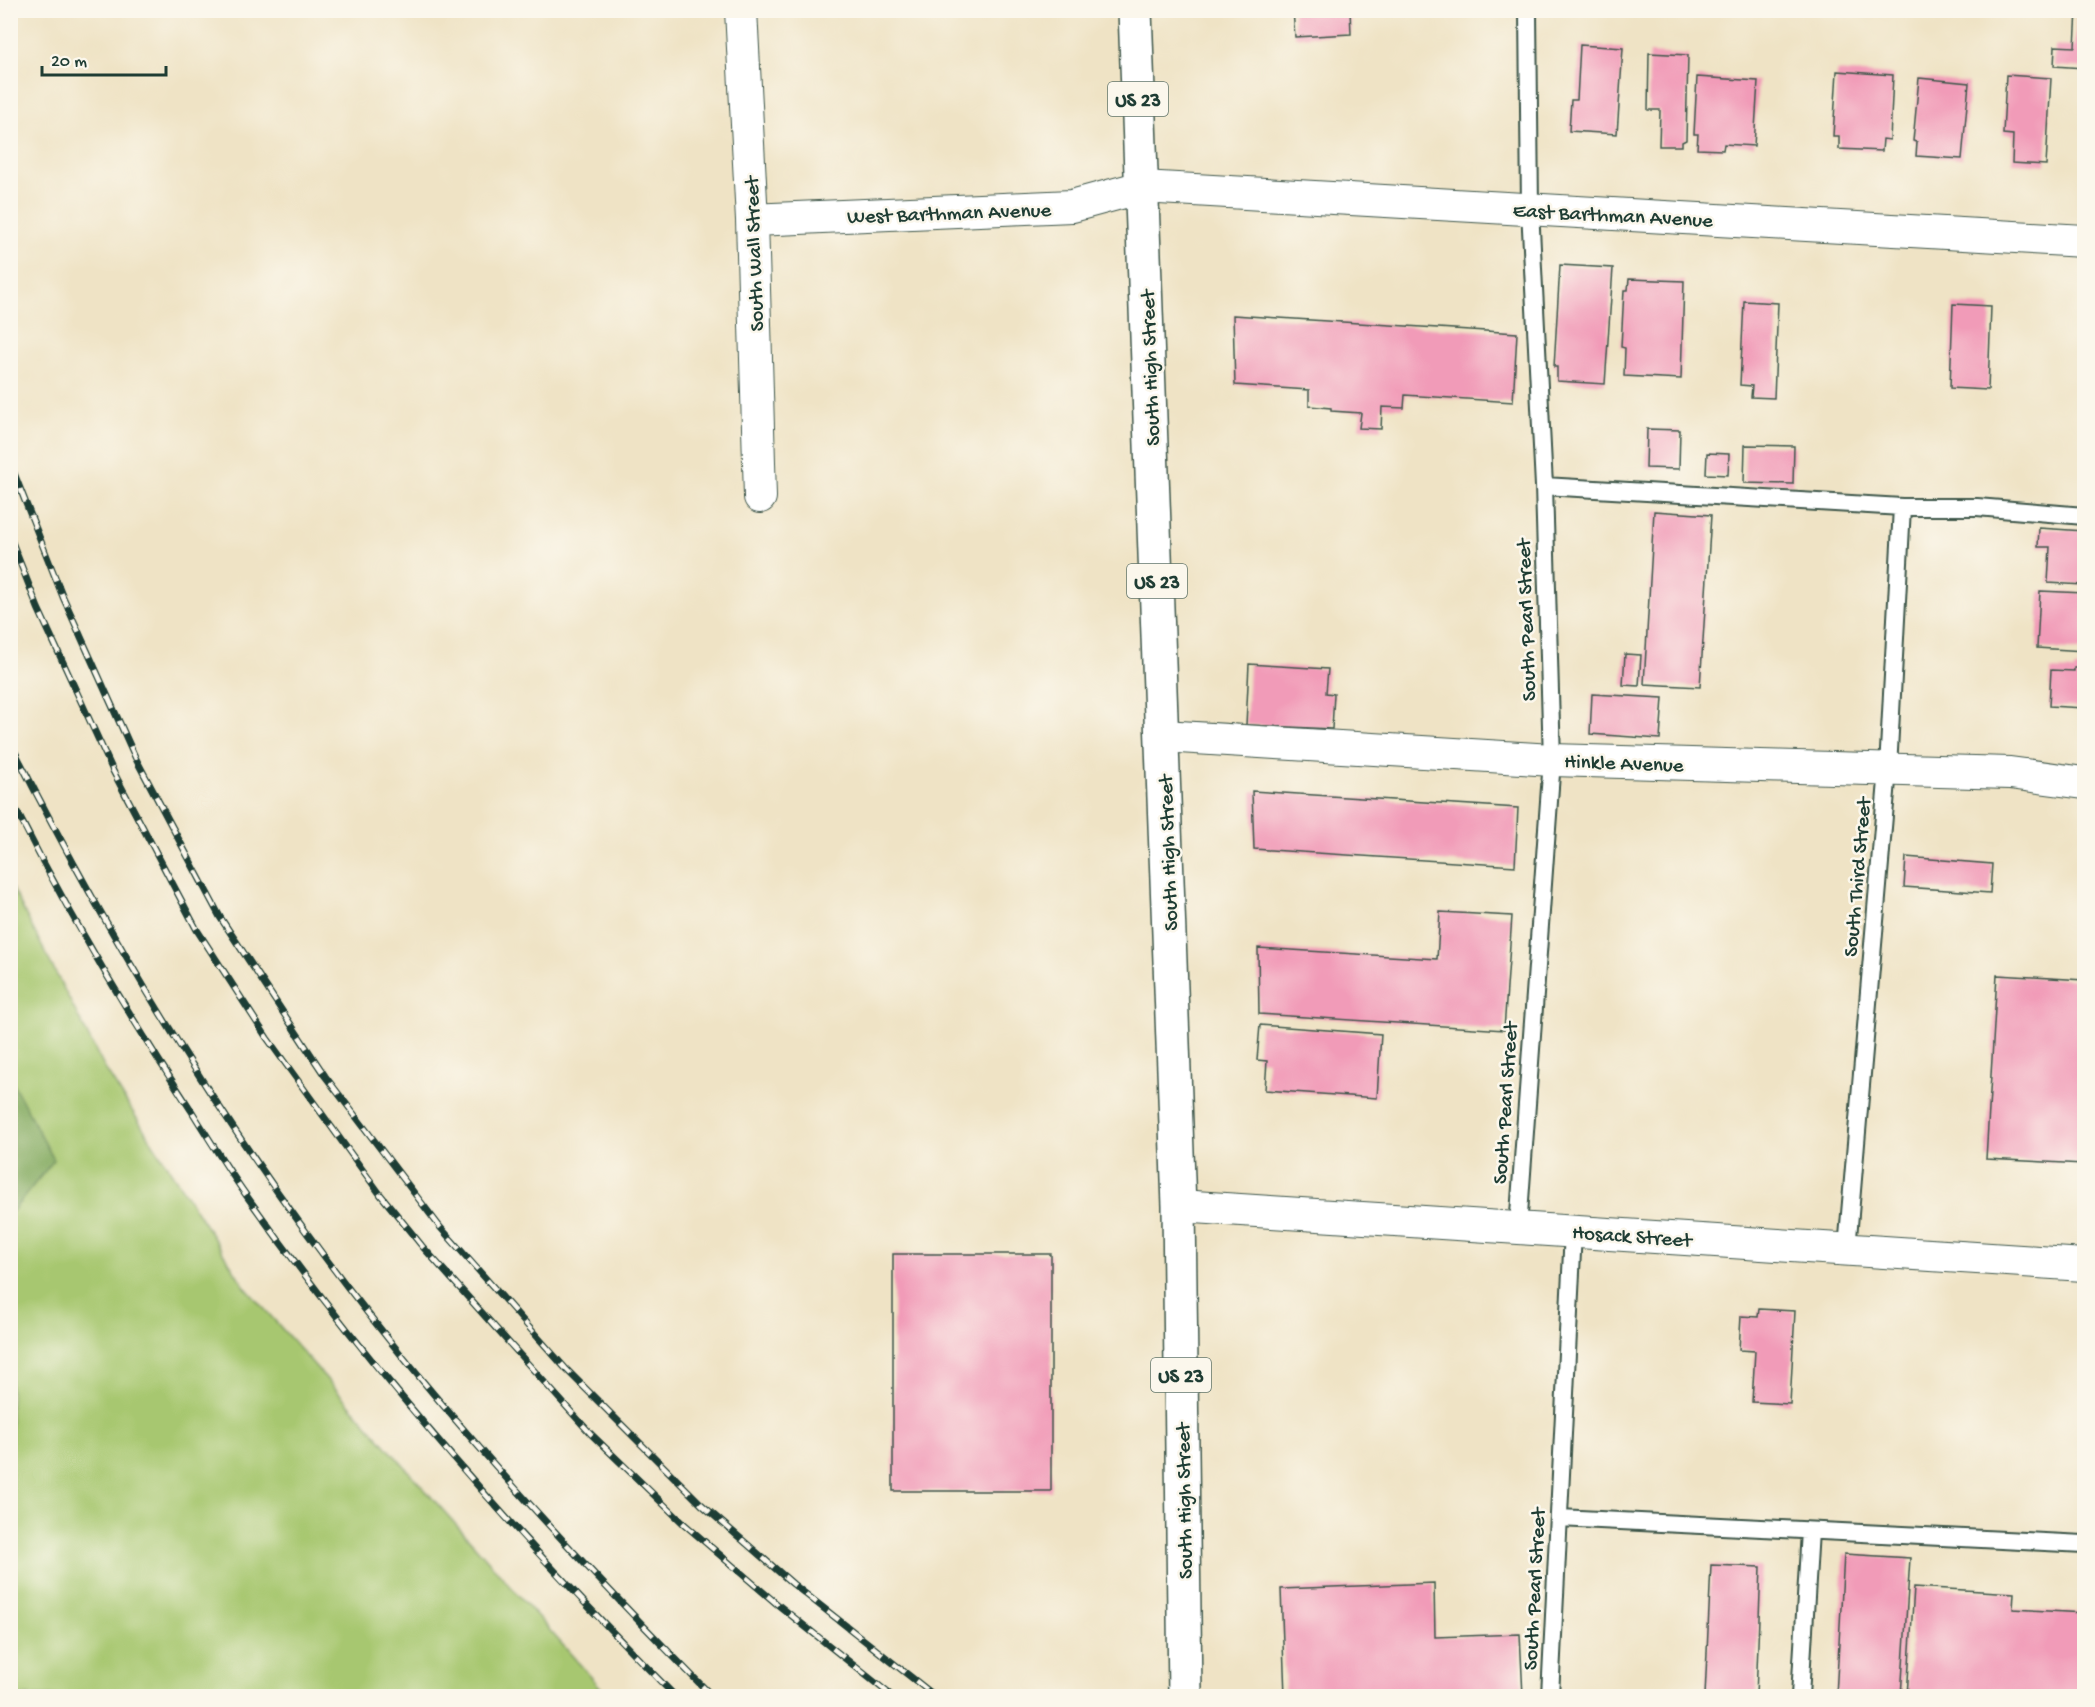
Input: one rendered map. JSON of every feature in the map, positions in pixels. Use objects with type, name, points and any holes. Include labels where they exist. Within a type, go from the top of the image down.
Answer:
[{"type":"main road","name":"South High Street","points":[[1135,10],[1179,1206],[1185,1696]]},
{"type":"street","name":"South Wall Street","points":[[741,10],[752,220],[760,497]]},
{"type":"street","name":"West Barthman Avenue","points":[[752,220],[1072,206],[1142,187]]},
{"type":"street","name":"East Barthman Avenue","points":[[1142,187],[2085,241]]},
{"type":"street","name":"Hinkle Avenue","points":[[1163,736],[1551,760],[2010,773],[2085,783]]},
{"type":"street","name":"Hosack Street","points":[[1179,1206],[2085,1265]]},
{"type":"lane","name":"South Pearl Street","points":[[1518,1228],[1551,760],[1544,486],[1530,209],[1528,10]]},
{"type":"lane","points":[[1544,486],[1902,507],[1977,507],[2085,516]]},
{"type":"lane","name":"South Third Street","points":[[1847,1249],[1888,769],[1902,507]]},
{"type":"lane","name":"South Pearl Street","points":[[1550,1696],[1574,1232]]},
{"type":"lane","points":[[1559,1518],[2085,1544]]},
{"type":"lane","points":[[1800,1696],[1810,1531]]},
{"type":"green space","points":[[10,884],[104,1067],[245,1287],[608,1696],[11,1696],[11,1213],[53,1160],[11,1080]]},
{"type":"green space","points":[[11,1080],[54,1160],[10,1213]]},
{"type":"building","points":[[1293,10],[1350,10],[1351,34],[1295,37]]},
{"type":"building","points":[[2077,10],[2084,10],[2084,68],[2054,66],[2055,46],[2075,47]]},
{"type":"building","points":[[1580,45],[1623,48],[1617,134],[1569,131],[1571,100],[1577,100]]},
{"type":"building","points":[[1649,53],[1688,55],[1686,140],[1682,142],[1682,146],[1659,146],[1660,110],[1648,110]]},
{"type":"building","points":[[1837,71],[1893,75],[1890,140],[1883,139],[1882,151],[1839,149],[1839,136],[1833,136]]},
{"type":"building","points":[[2006,75],[2051,78],[2046,165],[2012,163],[2013,135],[2003,134]]},
{"type":"building","points":[[1697,77],[1758,81],[1754,146],[1724,144],[1723,150],[1697,149],[1698,134],[1694,134]]},
{"type":"building","points":[[1919,78],[1969,83],[1962,159],[1916,156],[1917,142],[1913,141]]},
{"type":"building","points":[[1560,265],[1613,268],[1605,384],[1557,381],[1557,367],[1554,367]]},
{"type":"building","points":[[1629,279],[1684,281],[1681,379],[1624,376],[1625,348],[1621,347],[1624,290],[1628,290]]},
{"type":"building","points":[[1744,301],[1778,303],[1774,398],[1751,397],[1752,386],[1740,385]]},
{"type":"building","points":[[1953,304],[1991,306],[1988,390],[1950,388]]},
{"type":"building","points":[[1233,315],[1517,333],[1513,402],[1405,395],[1404,408],[1382,407],[1381,429],[1359,428],[1361,413],[1331,411],[1331,408],[1309,406],[1309,390],[1235,385]]},
{"type":"building","points":[[1647,429],[1680,430],[1679,469],[1646,468]]},
{"type":"building","points":[[1745,445],[1794,446],[1793,484],[1744,483]]},
{"type":"building","points":[[1707,453],[1729,454],[1728,475],[1706,474]]},
{"type":"building","points":[[1654,511],[1711,515],[1700,687],[1644,684]]},
{"type":"building","points":[[2039,528],[2084,531],[2084,585],[2048,583],[2050,547],[2038,547]]},
{"type":"building","points":[[2040,591],[2084,593],[2084,651],[2037,648]]},
{"type":"building","points":[[1625,654],[1641,655],[1639,686],[1623,685]]},
{"type":"building","points":[[1249,664],[1328,669],[1326,693],[1334,694],[1332,729],[1246,725]]},
{"type":"building","points":[[2074,668],[2084,668],[2084,708],[2049,706],[2051,670],[2074,671]]},
{"type":"building","points":[[1592,694],[1663,698],[1660,739],[1590,734]]},
{"type":"building","points":[[1252,791],[1518,808],[1515,866],[1254,849]]},
{"type":"building","points":[[1906,857],[1992,864],[1990,893],[1904,887]]},
{"type":"building","points":[[1440,912],[1512,916],[1504,1030],[1259,1014],[1258,948],[1437,959]]},
{"type":"building","points":[[1997,975],[2084,980],[2084,1164],[1986,1159]]},
{"type":"building","points":[[1260,1025],[1381,1034],[1377,1098],[1265,1090],[1267,1061],[1257,1060]]},
{"type":"building","points":[[893,1254],[1051,1254],[1051,1491],[893,1491]]},
{"type":"building","points":[[1759,1309],[1795,1311],[1790,1404],[1752,1402],[1755,1351],[1739,1350],[1741,1316],[1758,1317]]},
{"type":"building","points":[[1844,1554],[1910,1558],[1901,1696],[1836,1696]]},
{"type":"building","points":[[1711,1565],[1761,1567],[1756,1696],[1705,1696]]},
{"type":"building","points":[[1434,1583],[1435,1637],[1520,1634],[1523,1696],[1285,1696],[1281,1589]]},
{"type":"building","points":[[1914,1587],[2014,1593],[2013,1609],[2084,1613],[2080,1696],[1907,1696]]},
{"type":"railway","points":[[10,463],[63,597],[136,759],[220,917],[325,1076],[440,1227],[566,1369],[701,1504],[793,1584],[935,1696]]},
{"type":"railway","points":[[10,537],[38,608],[113,771],[197,930],[267,1038],[380,1194],[422,1246],[591,1434],[683,1523],[777,1604],[892,1696]]},
{"type":"railway","points":[[10,742],[77,869],[148,994],[225,1115],[307,1233],[353,1295],[450,1414],[552,1529],[712,1696]]},
{"type":"railway","points":[[10,798],[74,918],[142,1034],[246,1195],[295,1262],[345,1327],[450,1454],[561,1577],[675,1696]]}]
